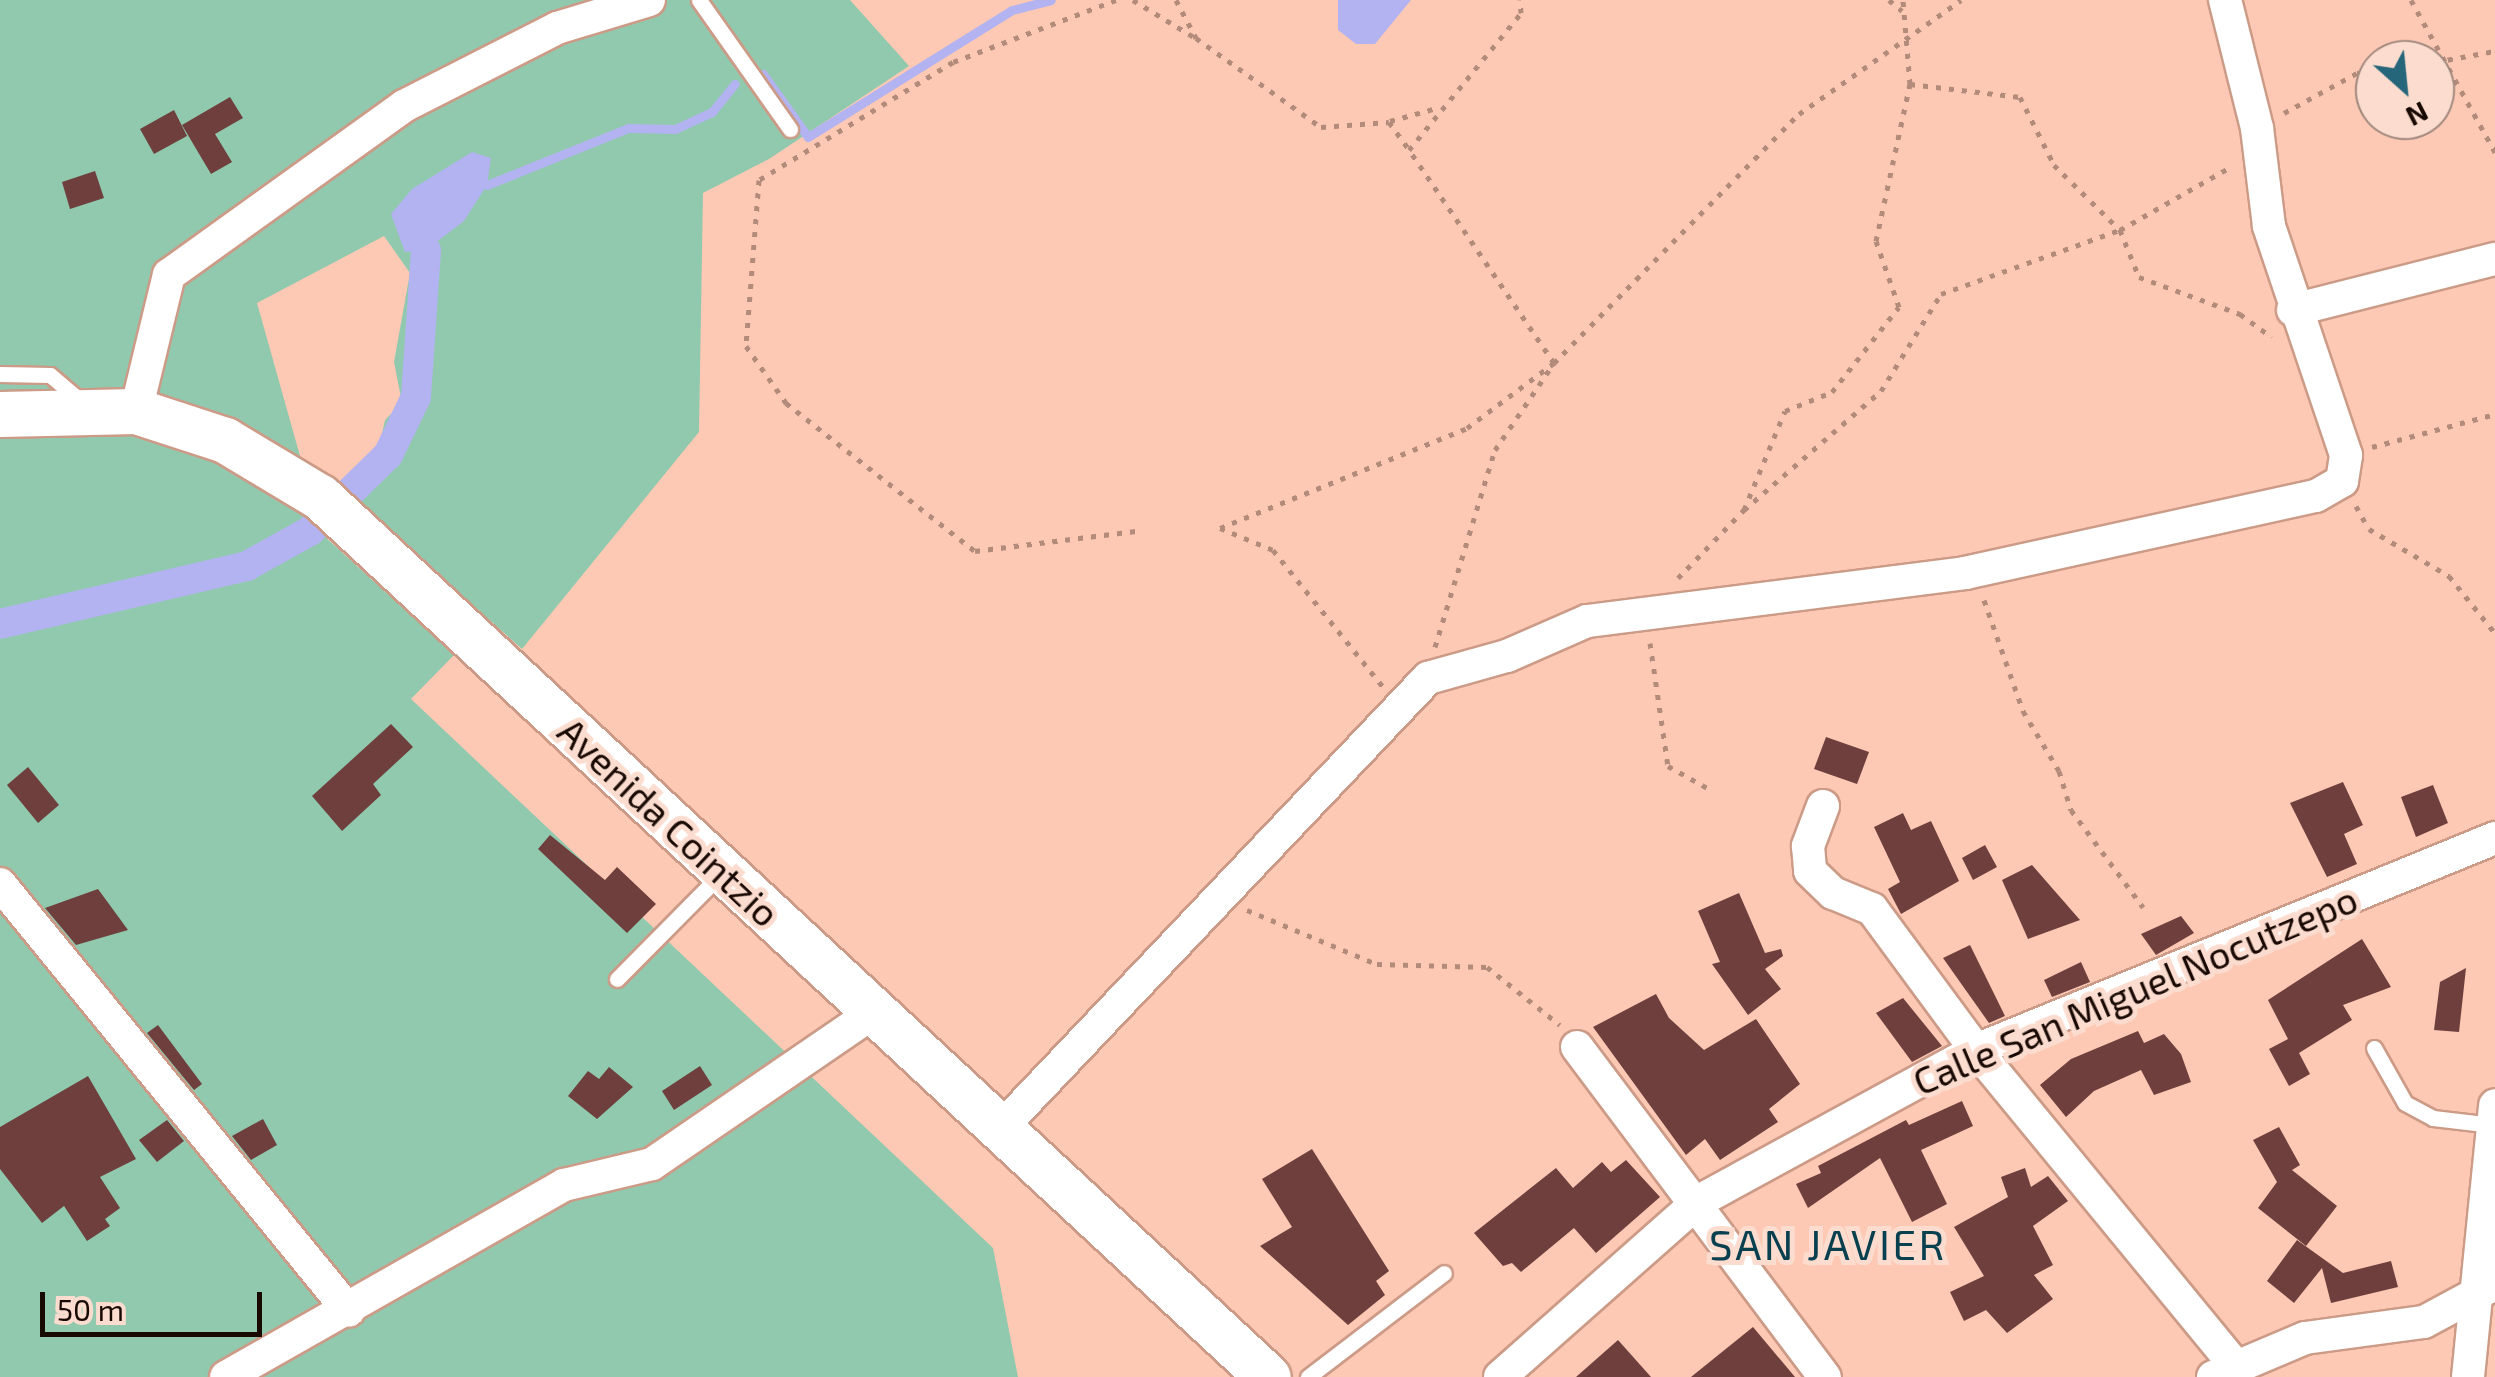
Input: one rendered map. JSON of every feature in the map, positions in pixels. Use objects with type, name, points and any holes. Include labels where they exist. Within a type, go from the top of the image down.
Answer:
[{"type":"main road","name":"Avenida Cointzio","points":[[0,414],[88,408],[136,411],[225,440],[333,508],[1268,1377]]},
{"type":"street","points":[[136,411],[168,275],[404,106],[558,28],[649,0]]},
{"type":"street","points":[[1000,1129],[1215,896],[1428,678],[1507,656],[1586,620],[1965,573],[2316,496],[2344,468],[2269,226],[2258,139],[2224,0]]},
{"type":"street","points":[[2293,310],[2495,258]]},
{"type":"street","points":[[1824,806],[1808,846],[1810,871],[1833,892],[1872,909],[2224,1371],[2306,1338],[2424,1322],[2485,1289]]},
{"type":"street","name":"Calle San Miguel Nocutzepo","points":[[1500,1377],[1699,1201],[1976,1050],[2495,838]]},
{"type":"street","points":[[5,900],[348,1311]]},
{"type":"street","points":[[226,1377],[564,1185],[652,1164],[874,1012]]},
{"type":"street","points":[[1577,1047],[1699,1201],[1826,1377]]},
{"type":"street","points":[[2468,1377],[2485,1289],[2494,1115]]},
{"type":"lane","points":[[699,0],[790,130]]},
{"type":"lane","points":[[0,374],[50,375],[88,408]]},
{"type":"lane","points":[[618,979],[722,872]]},
{"type":"lane","points":[[2374,1048],[2405,1103],[2433,1118],[2494,1115]]},
{"type":"lane","points":[[1308,1377],[1444,1273]]},
{"type":"path","points":[[1116,0],[953,62],[759,180],[746,346],[786,403],[974,551],[1136,531]]},
{"type":"path","points":[[1132,0],[1196,38],[1321,127],[1388,122],[1440,108]]},
{"type":"path","points":[[1176,0],[1196,38]]},
{"type":"path","points":[[1409,150],[1521,13],[1520,0]]},
{"type":"path","points":[[1889,0],[1903,12]]},
{"type":"path","points":[[1744,510],[1785,411],[1832,392],[1899,307],[1876,242],[1910,84],[1902,0]]},
{"type":"path","points":[[1396,708],[1273,550],[1220,528],[1467,428],[1554,363],[1798,114],[1960,0]]},
{"type":"path","points":[[2412,0],[2434,40]]},
{"type":"path","points":[[2455,59],[2495,50]]},
{"type":"path","points":[[1711,790],[1668,766],[1657,614],[1681,573],[1744,510],[1881,391],[1941,294],[2120,230],[2355,73]]},
{"type":"path","points":[[2455,78],[2495,152]]},
{"type":"path","points":[[1910,84],[2020,97],[2054,165],[2120,230],[2139,277],[2240,314],[2311,364]]},
{"type":"path","points":[[1388,122],[1554,363]]},
{"type":"path","points":[[1428,678],[1496,450],[1554,363]]},
{"type":"path","points":[[2495,414],[2344,468],[2369,529],[2449,576],[2495,632]]},
{"type":"path","points":[[1965,573],[1985,602],[2022,711],[2059,771],[2071,810],[2143,907]]},
{"type":"path","points":[[1215,896],[1378,964],[1486,967],[1551,1013],[1577,1047]]},
{"type":"green space","points":[[0,0],[850,0],[909,66],[769,159],[703,193],[699,432],[522,649],[340,486],[378,452],[385,420],[402,403],[394,362],[410,273],[384,236],[257,303],[322,534],[454,655],[411,699],[993,1248],[1018,1377],[0,1377]]},
{"type":"water","points":[[1338,0],[1411,0],[1375,44],[1356,44],[1338,30]]},
{"type":"water","points":[[472,152],[491,158],[487,185],[464,221],[426,250],[405,252],[391,214],[412,189]]},
{"type":"building","points":[[230,97],[243,118],[215,134],[232,162],[211,174],[182,125]]},
{"type":"building","points":[[174,110],[187,136],[154,154],[140,129]]},
{"type":"building","points":[[95,171],[104,198],[70,209],[62,182]]},
{"type":"building","points":[[391,724],[413,747],[373,784],[381,795],[342,831],[312,796]]},
{"type":"building","points":[[1826,737],[1869,752],[1857,784],[1814,769]]},
{"type":"building","points":[[28,767],[59,805],[38,823],[7,785]]},
{"type":"building","points":[[2343,782],[2363,825],[2344,834],[2357,864],[2327,877],[2290,803]]},
{"type":"building","points":[[2433,785],[2448,823],[2416,837],[2401,797]]},
{"type":"building","points":[[1903,813],[1911,830],[1931,821],[1959,881],[1901,914],[1888,889],[1900,882],[1874,827]]},
{"type":"building","points":[[550,835],[605,880],[617,867],[656,904],[627,933],[538,849]]},
{"type":"building","points":[[1985,845],[1997,867],[1973,880],[1962,858]]},
{"type":"building","points":[[2032,865],[2080,920],[2028,939],[2002,880]]},
{"type":"building","points":[[98,889],[128,930],[76,945],[45,908]]},
{"type":"building","points":[[1739,893],[1765,953],[1781,949],[1783,956],[1765,969],[1781,989],[1748,1015],[1712,964],[1720,962],[1698,911]]},
{"type":"building","points":[[2181,916],[2194,933],[2156,955],[2141,934]]},
{"type":"building","points":[[2362,939],[2391,987],[2343,1005],[2352,1020],[2299,1053],[2310,1074],[2289,1086],[2269,1049],[2288,1039],[2268,1000]]},
{"type":"building","points":[[1970,945],[2005,1016],[1989,1023],[1943,958]]},
{"type":"building","points":[[2081,962],[2090,982],[2052,997],[2044,980]]},
{"type":"building","points":[[2466,968],[2459,1032],[2434,1030],[2440,982]]},
{"type":"building","points":[[1656,994],[1669,1018],[1704,1050],[1756,1019],[1800,1084],[1769,1109],[1778,1122],[1720,1160],[1705,1139],[1686,1155],[1593,1027]]},
{"type":"building","points":[[1903,998],[1942,1046],[1912,1062],[1876,1013]]},
{"type":"building","points":[[158,1025],[202,1084],[194,1090],[147,1033]]},
{"type":"building","points":[[2138,1031],[2144,1043],[2164,1034],[2181,1054],[2191,1082],[2154,1095],[2141,1070],[2094,1091],[2066,1117],[2040,1085],[2071,1059]]},
{"type":"building","points":[[700,1066],[712,1085],[674,1110],[662,1091]]},
{"type":"building","points":[[609,1067],[633,1087],[597,1119],[568,1096],[588,1071],[599,1079]]},
{"type":"building","points":[[88,1076],[136,1159],[100,1177],[120,1208],[105,1219],[110,1226],[87,1241],[64,1206],[42,1223],[0,1169],[0,1127]]},
{"type":"building","points":[[1962,1101],[1973,1126],[1921,1150],[1947,1204],[1912,1222],[1880,1158],[1808,1208],[1796,1184],[1821,1173],[1818,1166],[1906,1120],[1909,1125]]},
{"type":"building","points":[[263,1119],[277,1145],[251,1160],[232,1136]]},
{"type":"building","points":[[167,1120],[184,1141],[157,1162],[139,1140]]},
{"type":"building","points":[[2279,1127],[2300,1165],[2292,1170],[2337,1206],[2306,1246],[2258,1208],[2277,1182],[2253,1140]]},
{"type":"building","points":[[1312,1149],[1389,1271],[1376,1281],[1385,1295],[1348,1325],[1260,1246],[1292,1227],[1262,1179]]},
{"type":"building","points":[[1626,1160],[1660,1197],[1596,1253],[1574,1228],[1521,1272],[1512,1263],[1503,1266],[1474,1233],[1556,1168],[1573,1188],[1602,1162],[1611,1172]]},
{"type":"building","points":[[2025,1168],[2031,1187],[2048,1176],[2068,1201],[2033,1226],[2053,1265],[2034,1275],[2053,1299],[2007,1333],[1986,1310],[1964,1321],[1950,1292],[1984,1276],[1954,1227],[2008,1197],[2001,1177]]},
{"type":"building","points":[[2297,1240],[2343,1273],[2391,1261],[2398,1287],[2331,1303],[2322,1268],[2294,1303],[2267,1281]]},
{"type":"building","points":[[1753,1327],[1795,1377],[1691,1377]]},
{"type":"building","points":[[1618,1340],[1651,1377],[1576,1377]]},
{"type":"waterway","points":[[763,74],[808,137],[1012,10],[1051,0]]},
{"type":"waterway","points":[[487,185],[628,128],[675,129],[712,112],[735,84]]},
{"type":"waterway","points":[[0,624],[247,566],[310,531],[388,455],[416,397],[426,250]]},
{"type":"district","name":"SAN JAVIER","points":[[1828,1243]]}]
